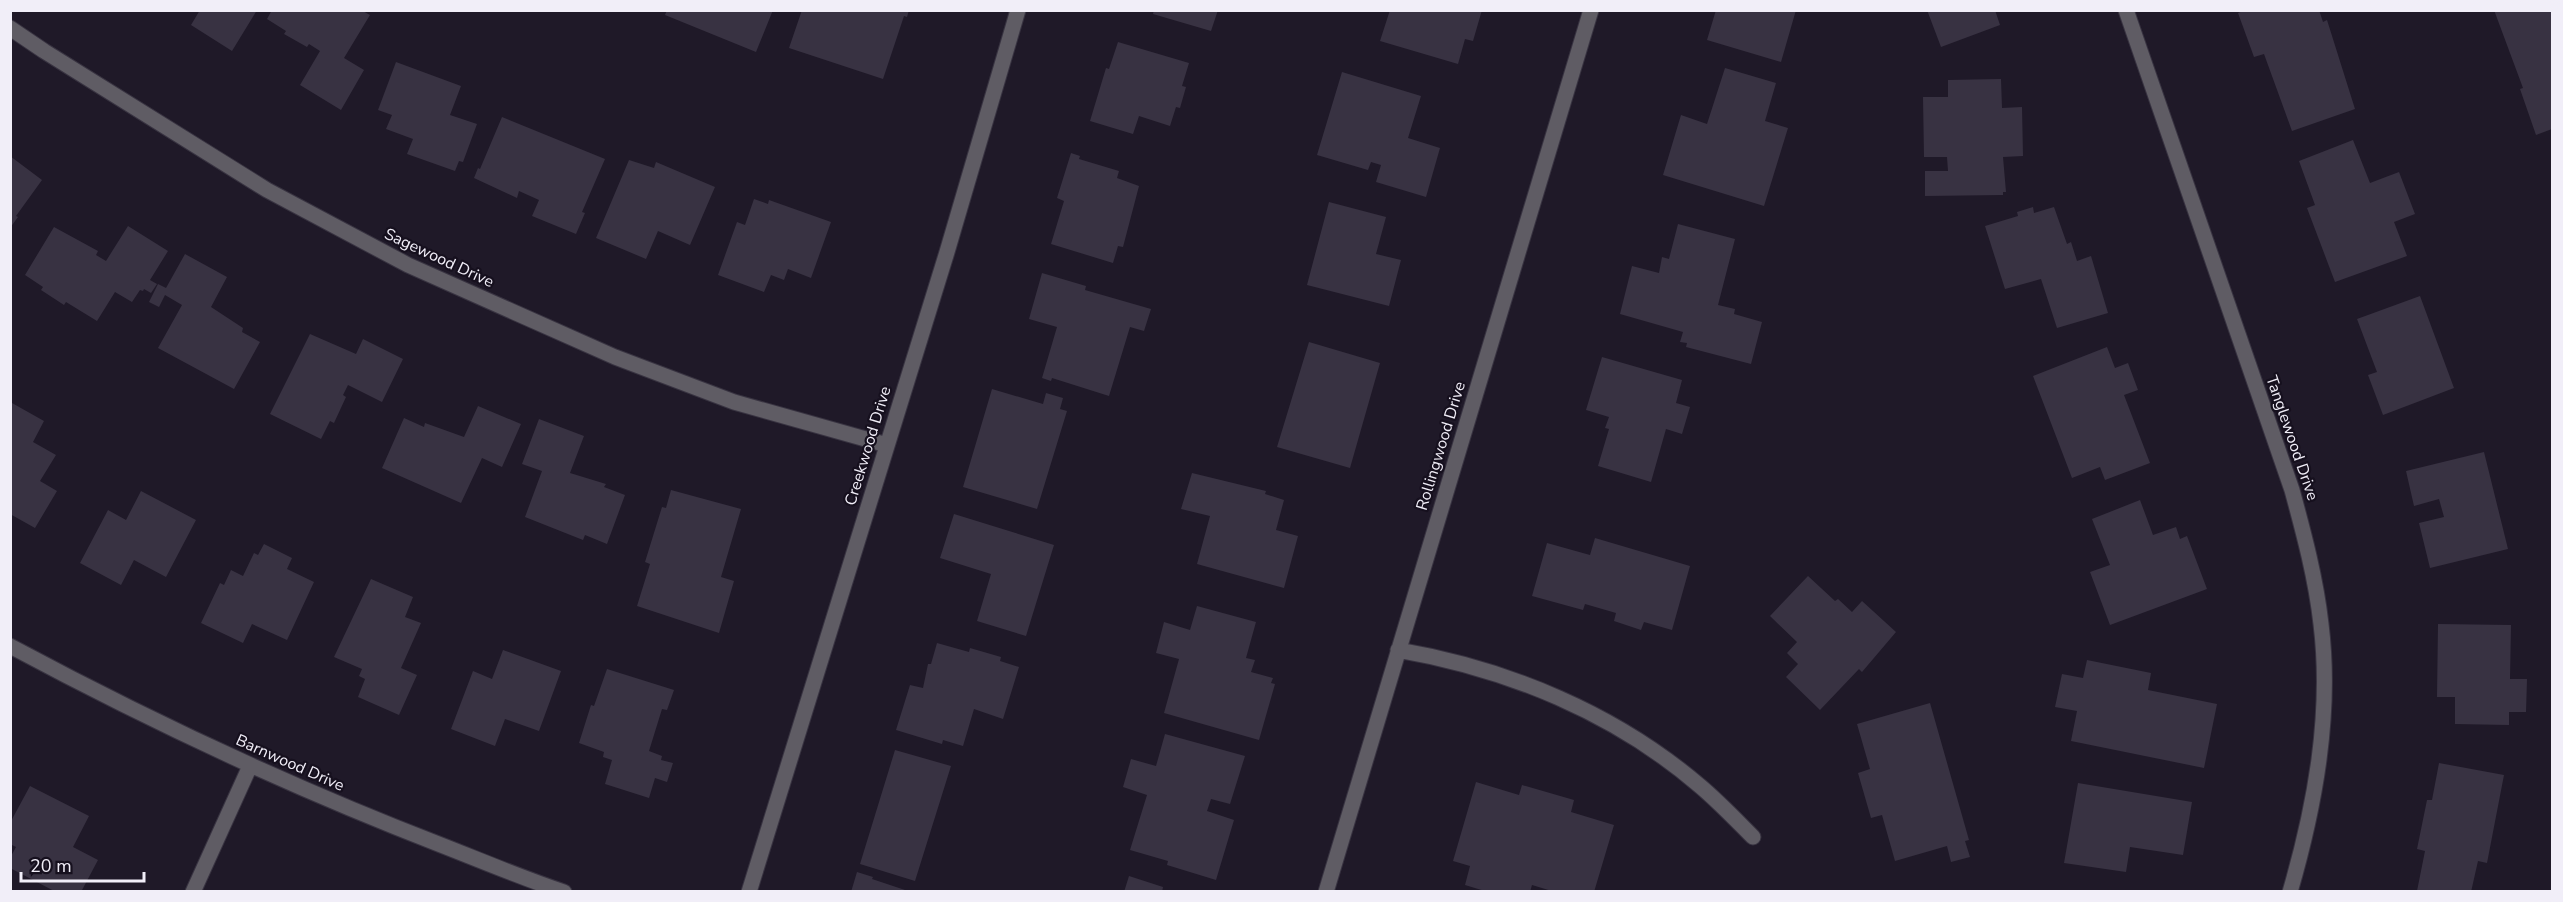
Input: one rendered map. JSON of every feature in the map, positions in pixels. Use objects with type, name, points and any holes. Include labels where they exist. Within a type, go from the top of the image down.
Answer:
[{"type":"street","name":"Creekwood Drive","points":[[750,891],[947,252],[1018,10]]},
{"type":"street","name":"Rollingwood Drive","points":[[1326,891],[1591,10]]},
{"type":"street","name":"Tanglewood Drive","points":[[2126,10],[2292,490],[2309,552],[2321,625],[2324,689],[2321,753],[2301,852],[2290,891]]},
{"type":"street","name":"Sagewood Drive","points":[[10,28],[267,190],[408,265],[615,357],[734,402],[887,446]]},
{"type":"street","name":"Barnwood Drive","points":[[10,646],[116,702],[250,766],[357,813],[564,891]]},
{"type":"street","points":[[1398,650],[1439,657],[1509,677],[1577,705],[1632,736],[1700,785],[1754,837]]},
{"type":"street","points":[[193,891],[250,766]]},
{"type":"building","points":[[200,10],[257,10],[232,51],[191,25]]},
{"type":"building","points":[[272,10],[361,10],[370,15],[344,58],[364,70],[341,110],[300,85],[320,51],[309,44],[307,47],[284,34],[286,31],[267,19]]},
{"type":"building","points":[[667,10],[773,10],[756,52],[665,15]]},
{"type":"building","points":[[802,10],[909,10],[907,17],[904,16],[883,79],[789,48]]},
{"type":"building","points":[[1154,10],[1218,10],[1211,31],[1153,14]]},
{"type":"building","points":[[1390,10],[1482,10],[1473,41],[1465,39],[1458,64],[1380,41]]},
{"type":"building","points":[[1716,10],[1796,10],[1781,62],[1707,40]]},
{"type":"building","points":[[1927,10],[1995,10],[2000,25],[1941,47]]},
{"type":"building","points":[[2245,10],[2319,10],[2323,22],[2327,20],[2355,109],[2292,131],[2264,54],[2254,57],[2238,13]]},
{"type":"building","points":[[2494,10],[2552,10],[2552,129],[2536,135],[2520,89],[2523,88]]},
{"type":"building","points":[[1118,42],[1189,63],[1182,86],[1186,87],[1180,108],[1176,107],[1170,126],[1139,116],[1133,134],[1090,121],[1106,68],[1109,69]]},
{"type":"building","points":[[396,62],[461,86],[450,115],[477,124],[463,162],[459,161],[455,171],[407,154],[413,139],[386,129],[392,115],[378,110]]},
{"type":"building","points":[[1725,68],[1776,83],[1765,121],[1788,128],[1764,206],[1663,175],[1681,115],[1707,124]]},
{"type":"building","points":[[1342,72],[1421,96],[1408,138],[1440,148],[1426,197],[1376,182],[1381,165],[1371,162],[1368,170],[1317,155]]},
{"type":"building","points":[[2001,79],[2002,108],[2022,107],[2023,156],[2003,157],[2006,192],[2003,192],[2003,195],[1925,196],[1925,171],[1948,171],[1947,157],[1924,157],[1923,97],[1948,97],[1948,80]]},
{"type":"building","points":[[502,117],[605,159],[582,212],[585,213],[576,234],[532,216],[539,200],[519,191],[517,198],[474,178]]},
{"type":"building","points":[[2353,140],[2370,183],[2399,172],[2415,214],[2394,222],[2407,256],[2335,282],[2307,208],[2315,205],[2299,161]]},
{"type":"building","points":[[1071,153],[1080,156],[1079,159],[1119,171],[1117,178],[1139,186],[1123,247],[1118,246],[1113,263],[1051,244],[1064,201],[1057,198]]},
{"type":"building","points":[[10,156],[42,180],[10,228]]},
{"type":"building","points":[[629,160],[654,168],[656,162],[715,187],[690,245],[658,231],[646,259],[596,238]]},
{"type":"building","points":[[754,199],[768,204],[769,200],[831,222],[811,278],[788,269],[784,280],[771,275],[764,292],[718,275],[737,222],[745,225]]},
{"type":"building","points":[[1329,202],[1386,217],[1376,254],[1401,260],[1389,306],[1307,285]]},
{"type":"building","points":[[2033,207],[2034,213],[2054,207],[2067,244],[2071,242],[2077,261],[2091,256],[2108,313],[2057,328],[2041,279],[2005,289],[1985,226],[2018,216],[2017,212]]},
{"type":"building","points":[[1678,224],[1735,239],[1718,305],[1735,309],[1734,314],[1762,322],[1751,364],[1686,347],[1687,343],[1680,342],[1683,332],[1620,314],[1632,266],[1659,273],[1662,257],[1669,259]]},
{"type":"building","points":[[128,226],[168,251],[150,280],[157,284],[151,293],[144,289],[140,290],[132,302],[115,292],[97,321],[66,302],[64,305],[41,290],[43,287],[25,275],[54,227],[98,251],[96,255],[106,261]]},
{"type":"building","points":[[185,254],[227,277],[211,307],[243,328],[242,332],[260,342],[234,389],[158,348],[182,305],[165,295],[159,307],[149,302],[158,284],[166,288]]},
{"type":"building","points":[[1042,273],[1086,286],[1085,290],[1151,309],[1144,331],[1130,327],[1109,396],[1052,378],[1051,381],[1042,378],[1057,327],[1029,319]]},
{"type":"building","points":[[2420,296],[2454,388],[2383,415],[2368,375],[2377,372],[2357,319]]},
{"type":"building","points":[[310,334],[356,354],[363,339],[403,359],[382,402],[348,385],[343,395],[346,397],[334,423],[330,421],[321,439],[270,414]]},
{"type":"building","points":[[1309,342],[1380,363],[1350,468],[1277,447]]},
{"type":"building","points":[[2107,347],[2115,368],[2128,363],[2138,390],[2124,395],[2150,463],[2105,480],[2100,467],[2072,478],[2033,376]]},
{"type":"building","points":[[1602,357],[1682,380],[1676,403],[1690,407],[1682,434],[1666,429],[1651,482],[1598,466],[1609,429],[1605,428],[1609,417],[1586,410]]},
{"type":"building","points":[[992,389],[1043,404],[1046,393],[1063,398],[1060,409],[1067,411],[1037,509],[963,487]]},
{"type":"building","points":[[12,403],[44,421],[33,442],[56,455],[40,481],[57,491],[35,528],[10,514]]},
{"type":"building","points":[[478,406],[521,424],[502,467],[482,458],[461,503],[382,468],[404,418],[424,427],[425,423],[464,437]]},
{"type":"building","points":[[539,419],[584,436],[570,473],[606,484],[604,487],[625,495],[607,544],[585,535],[583,540],[525,517],[542,471],[522,464]]},
{"type":"building","points":[[2484,452],[2508,549],[2430,568],[2419,523],[2444,517],[2439,499],[2414,506],[2406,471]]},
{"type":"building","points":[[1192,473],[1266,491],[1265,494],[1284,500],[1276,530],[1298,536],[1284,588],[1197,564],[1210,516],[1181,509]]},
{"type":"building","points":[[671,490],[741,509],[721,577],[734,581],[719,633],[637,606],[650,564],[645,562],[662,507],[666,508]]},
{"type":"building","points":[[141,491],[196,520],[166,577],[134,560],[121,585],[80,563],[108,510],[126,520]]},
{"type":"building","points":[[2140,500],[2153,535],[2176,527],[2180,539],[2187,536],[2207,589],[2110,625],[2090,572],[2110,565],[2092,519]]},
{"type":"building","points":[[954,514],[1054,545],[1026,636],[977,621],[991,574],[940,558]]},
{"type":"building","points":[[1595,538],[1690,566],[1672,630],[1644,622],[1641,630],[1614,621],[1616,613],[1585,604],[1583,610],[1532,596],[1547,543],[1590,555]]},
{"type":"building","points":[[264,544],[292,558],[287,569],[314,582],[287,640],[252,624],[243,643],[201,623],[220,583],[224,585],[231,570],[243,576],[254,553],[258,555]]},
{"type":"building","points":[[1808,576],[1835,601],[1838,599],[1852,612],[1862,601],[1896,632],[1862,672],[1859,669],[1820,710],[1786,677],[1798,664],[1787,653],[1797,642],[1770,616]]},
{"type":"building","points":[[371,579],[413,597],[405,617],[421,623],[401,668],[417,675],[399,715],[358,697],[365,679],[359,676],[362,669],[334,657]]},
{"type":"building","points":[[1197,606],[1256,622],[1246,658],[1255,660],[1251,672],[1273,678],[1271,683],[1275,684],[1259,740],[1164,713],[1179,659],[1156,653],[1164,622],[1190,630]]},
{"type":"building","points":[[2438,624],[2511,625],[2510,679],[2527,679],[2526,712],[2509,712],[2509,725],[2455,724],[2455,697],[2437,697]]},
{"type":"building","points":[[937,643],[969,652],[970,648],[1001,657],[1000,661],[1019,667],[1003,719],[974,709],[963,746],[943,740],[942,744],[896,730],[910,685],[923,688],[928,664],[931,664]]},
{"type":"building","points":[[503,650],[561,671],[539,731],[505,719],[495,746],[451,729],[473,671],[492,679]]},
{"type":"building","points":[[2087,660],[2151,673],[2148,690],[2217,704],[2204,768],[2071,741],[2077,711],[2055,707],[2062,674],[2083,678]]},
{"type":"building","points":[[607,669],[674,690],[667,710],[662,709],[649,751],[662,756],[661,760],[673,763],[667,782],[655,778],[649,798],[605,784],[612,760],[603,757],[604,752],[579,743],[591,705],[594,706]]},
{"type":"building","points":[[1930,703],[1969,840],[1965,841],[1970,857],[1951,862],[1947,846],[1895,861],[1882,815],[1871,818],[1858,773],[1870,769],[1857,724]]},
{"type":"building","points":[[1165,734],[1245,756],[1230,804],[1211,799],[1207,811],[1234,820],[1216,880],[1167,865],[1168,861],[1130,850],[1147,795],[1123,787],[1131,759],[1156,766]]},
{"type":"building","points":[[895,750],[951,766],[915,881],[860,864]]},
{"type":"building","points":[[2439,763],[2504,775],[2487,863],[2478,861],[2471,892],[2417,891],[2425,851],[2417,849],[2427,800],[2432,800]]},
{"type":"building","points":[[1476,782],[1519,795],[1522,785],[1574,800],[1571,812],[1614,825],[1594,892],[1555,892],[1532,885],[1530,892],[1488,892],[1465,885],[1470,866],[1453,861]]},
{"type":"building","points":[[2078,783],[2192,802],[2183,855],[2130,847],[2126,872],[2064,863]]},
{"type":"building","points":[[30,786],[89,816],[73,847],[98,860],[81,892],[56,892],[10,868],[10,858],[16,847],[10,844],[10,823]]},
{"type":"building","points":[[857,872],[873,877],[872,879],[911,892],[851,892]]},
{"type":"building","points":[[1129,876],[1163,887],[1162,892],[1124,892]]}]
